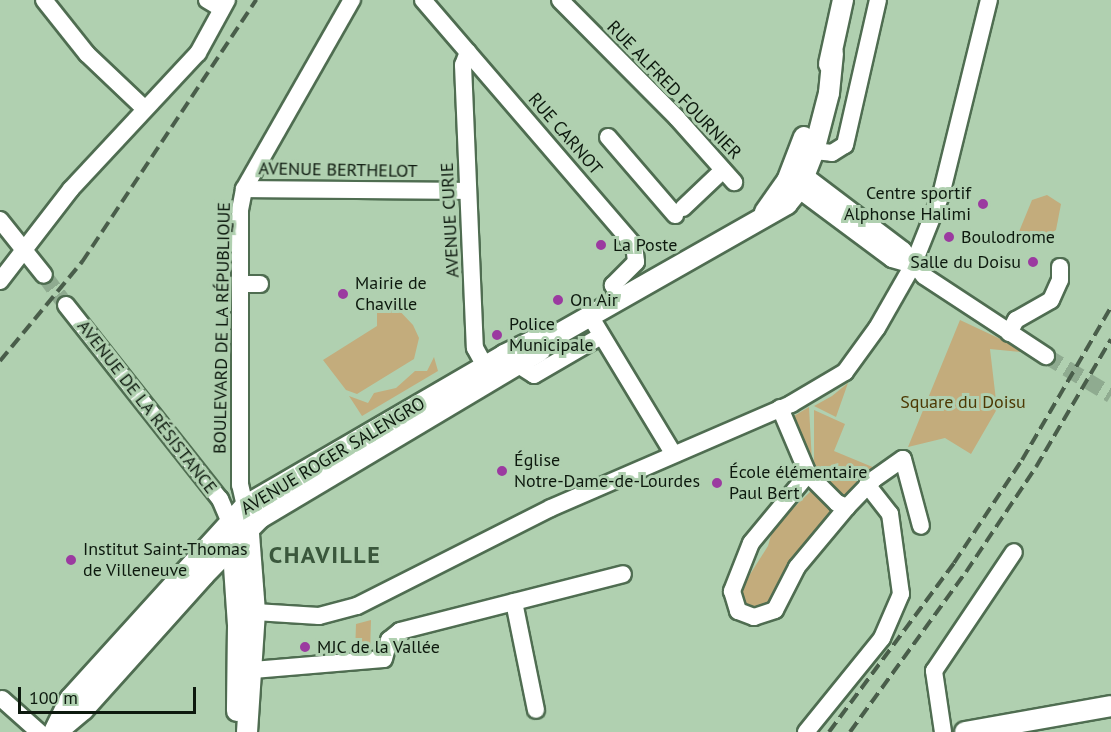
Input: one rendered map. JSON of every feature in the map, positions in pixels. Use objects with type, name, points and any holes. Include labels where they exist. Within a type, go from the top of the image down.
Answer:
[{"type":"main road","name":"AVENUE ROGER SALENGRO","points":[[841,22],[843,0]]},
{"type":"main road","name":"AVENUE ROGER SALENGRO","points":[[56,732],[83,710],[249,528],[501,368],[539,338],[555,336],[762,217],[781,210],[796,178],[841,22],[850,0]]},
{"type":"main road","name":"AVENUE ROGER SALENGRO","points":[[796,178],[814,152],[829,93],[833,53]]},
{"type":"main road","name":"AVENUE ROGER SALENGRO","points":[[56,732],[70,699],[245,506],[501,368],[548,347],[555,336]]},
{"type":"main road","points":[[245,506],[249,528],[255,612],[253,670],[247,732]]},
{"type":"main road","name":"AVENUE DE LA RÉSISTANCE","points":[[230,520],[238,626],[236,732]]},
{"type":"main road","points":[[965,732],[1111,706]]},
{"type":"main road","points":[[1023,732],[1111,718]]},
{"type":"street","points":[[44,0],[87,54],[144,108]]},
{"type":"street","points":[[0,281],[22,248],[144,108],[198,53],[224,4],[207,0]]},
{"type":"street","name":"BOULEVARD DE LA RÉPUBLIQUE","points":[[245,506],[240,485],[240,284],[244,189],[352,0]]},
{"type":"street","name":"RUE CARNOT","points":[[423,0],[634,244],[636,262],[613,285],[619,298]]},
{"type":"street","name":"RUE ALFRED FOURNIER","points":[[560,0],[729,176],[679,212],[608,137]]},
{"type":"street","points":[[814,152],[832,153],[845,145],[878,0]]},
{"type":"street","points":[[238,626],[255,612],[309,616],[344,611],[402,587],[551,508],[829,385],[844,372],[877,328],[913,266],[941,195],[989,0]]},
{"type":"street","name":"AVENUE CURIE","points":[[468,52],[463,65],[475,348],[501,368]]},
{"type":"street","points":[[796,178],[892,259],[913,266],[1046,356]]},
{"type":"street","name":"AVENUE BERTHELOT","points":[[244,189],[468,191]]},
{"type":"street","points":[[0,220],[44,276]]},
{"type":"street","points":[[1009,333],[1016,320],[1051,300],[1060,280],[1060,267]]},
{"type":"street","points":[[240,284],[260,284]]},
{"type":"street","name":"AVENUE DE LA RÉSISTANCE","points":[[66,305],[220,499],[230,520]]},
{"type":"street","points":[[590,316],[673,453]]},
{"type":"street","points":[[501,368],[534,375],[578,354],[601,336]]},
{"type":"street","points":[[780,408],[808,474],[837,503],[847,507]]},
{"type":"street","points":[[808,474],[751,543],[732,591],[738,611],[754,617],[775,610],[797,567],[847,507],[867,485],[903,459],[921,526]]},
{"type":"street","points":[[806,732],[882,638],[902,594],[890,514],[867,485]]},
{"type":"street","points":[[943,732],[934,671],[1014,552]]},
{"type":"street","points":[[253,670],[384,659],[389,640],[400,632],[623,574]]},
{"type":"street","points":[[514,602],[536,710]]},
{"type":"street","points":[[2,699],[39,732]]},
{"type":"green space","points":[[1047,195],[1061,204],[1056,230],[1032,245],[1016,239],[1032,200]]},
{"type":"green space","points":[[394,305],[413,325],[419,338],[414,359],[357,394],[346,390],[323,360],[377,326],[377,313]]},
{"type":"green space","name":"Square du Doisu","points":[[960,320],[1030,353],[990,349],[997,409],[971,454],[945,438],[908,447]]},
{"type":"green space","points":[[434,357],[438,371],[362,416],[349,396],[368,403],[374,393],[396,388],[415,371],[427,371]]},
{"type":"green space","points":[[848,383],[836,417],[814,406],[832,396]]},
{"type":"green space","points":[[809,407],[812,462],[794,416]]},
{"type":"green space","points":[[814,410],[845,424],[834,451],[875,468],[846,495],[839,494],[814,469]]},
{"type":"green space","points":[[812,490],[828,504],[831,514],[789,566],[770,605],[752,609],[741,599],[742,587],[768,546],[773,528]]},
{"type":"green space","points":[[371,620],[370,654],[355,655],[356,624]]},
{"type":"tunnel","points":[[44,275],[66,305]]},
{"type":"tunnel","points":[[1046,356],[1111,395]]},
{"type":"railway","points":[[0,361],[82,262],[256,0]]},
{"type":"railway","points":[[829,732],[954,563],[1022,460],[1111,307]]},
{"type":"railway","points":[[850,732],[966,572],[1036,467],[1111,339]]},
{"type":"place","name":"Centre sportif Alphonse Halimi","points":[[983,204]]},
{"type":"place","name":"Boulodrome","points":[[949,237]]},
{"type":"place","name":"La Poste","points":[[601,245]]},
{"type":"place","name":"Salle du Doisu","points":[[1033,262]]},
{"type":"place","name":"Mairie de Chaville","points":[[343,294]]},
{"type":"place","name":"On Air","points":[[558,300]]},
{"type":"place","name":"Police Municipale","points":[[497,335]]},
{"type":"place","name":"Église Notre-Dame-de-Lourdes","points":[[502,471]]},
{"type":"place","name":"École élémentaire Paul Bert","points":[[717,483]]},
{"type":"place","name":"Institut Saint-Thomas de Villeneuve","points":[[71,560]]},
{"type":"place","name":"MJC de la Vallée","points":[[305,647]]},
{"type":"district","name":"CHAVILLE","points":[[325,555]]}]
